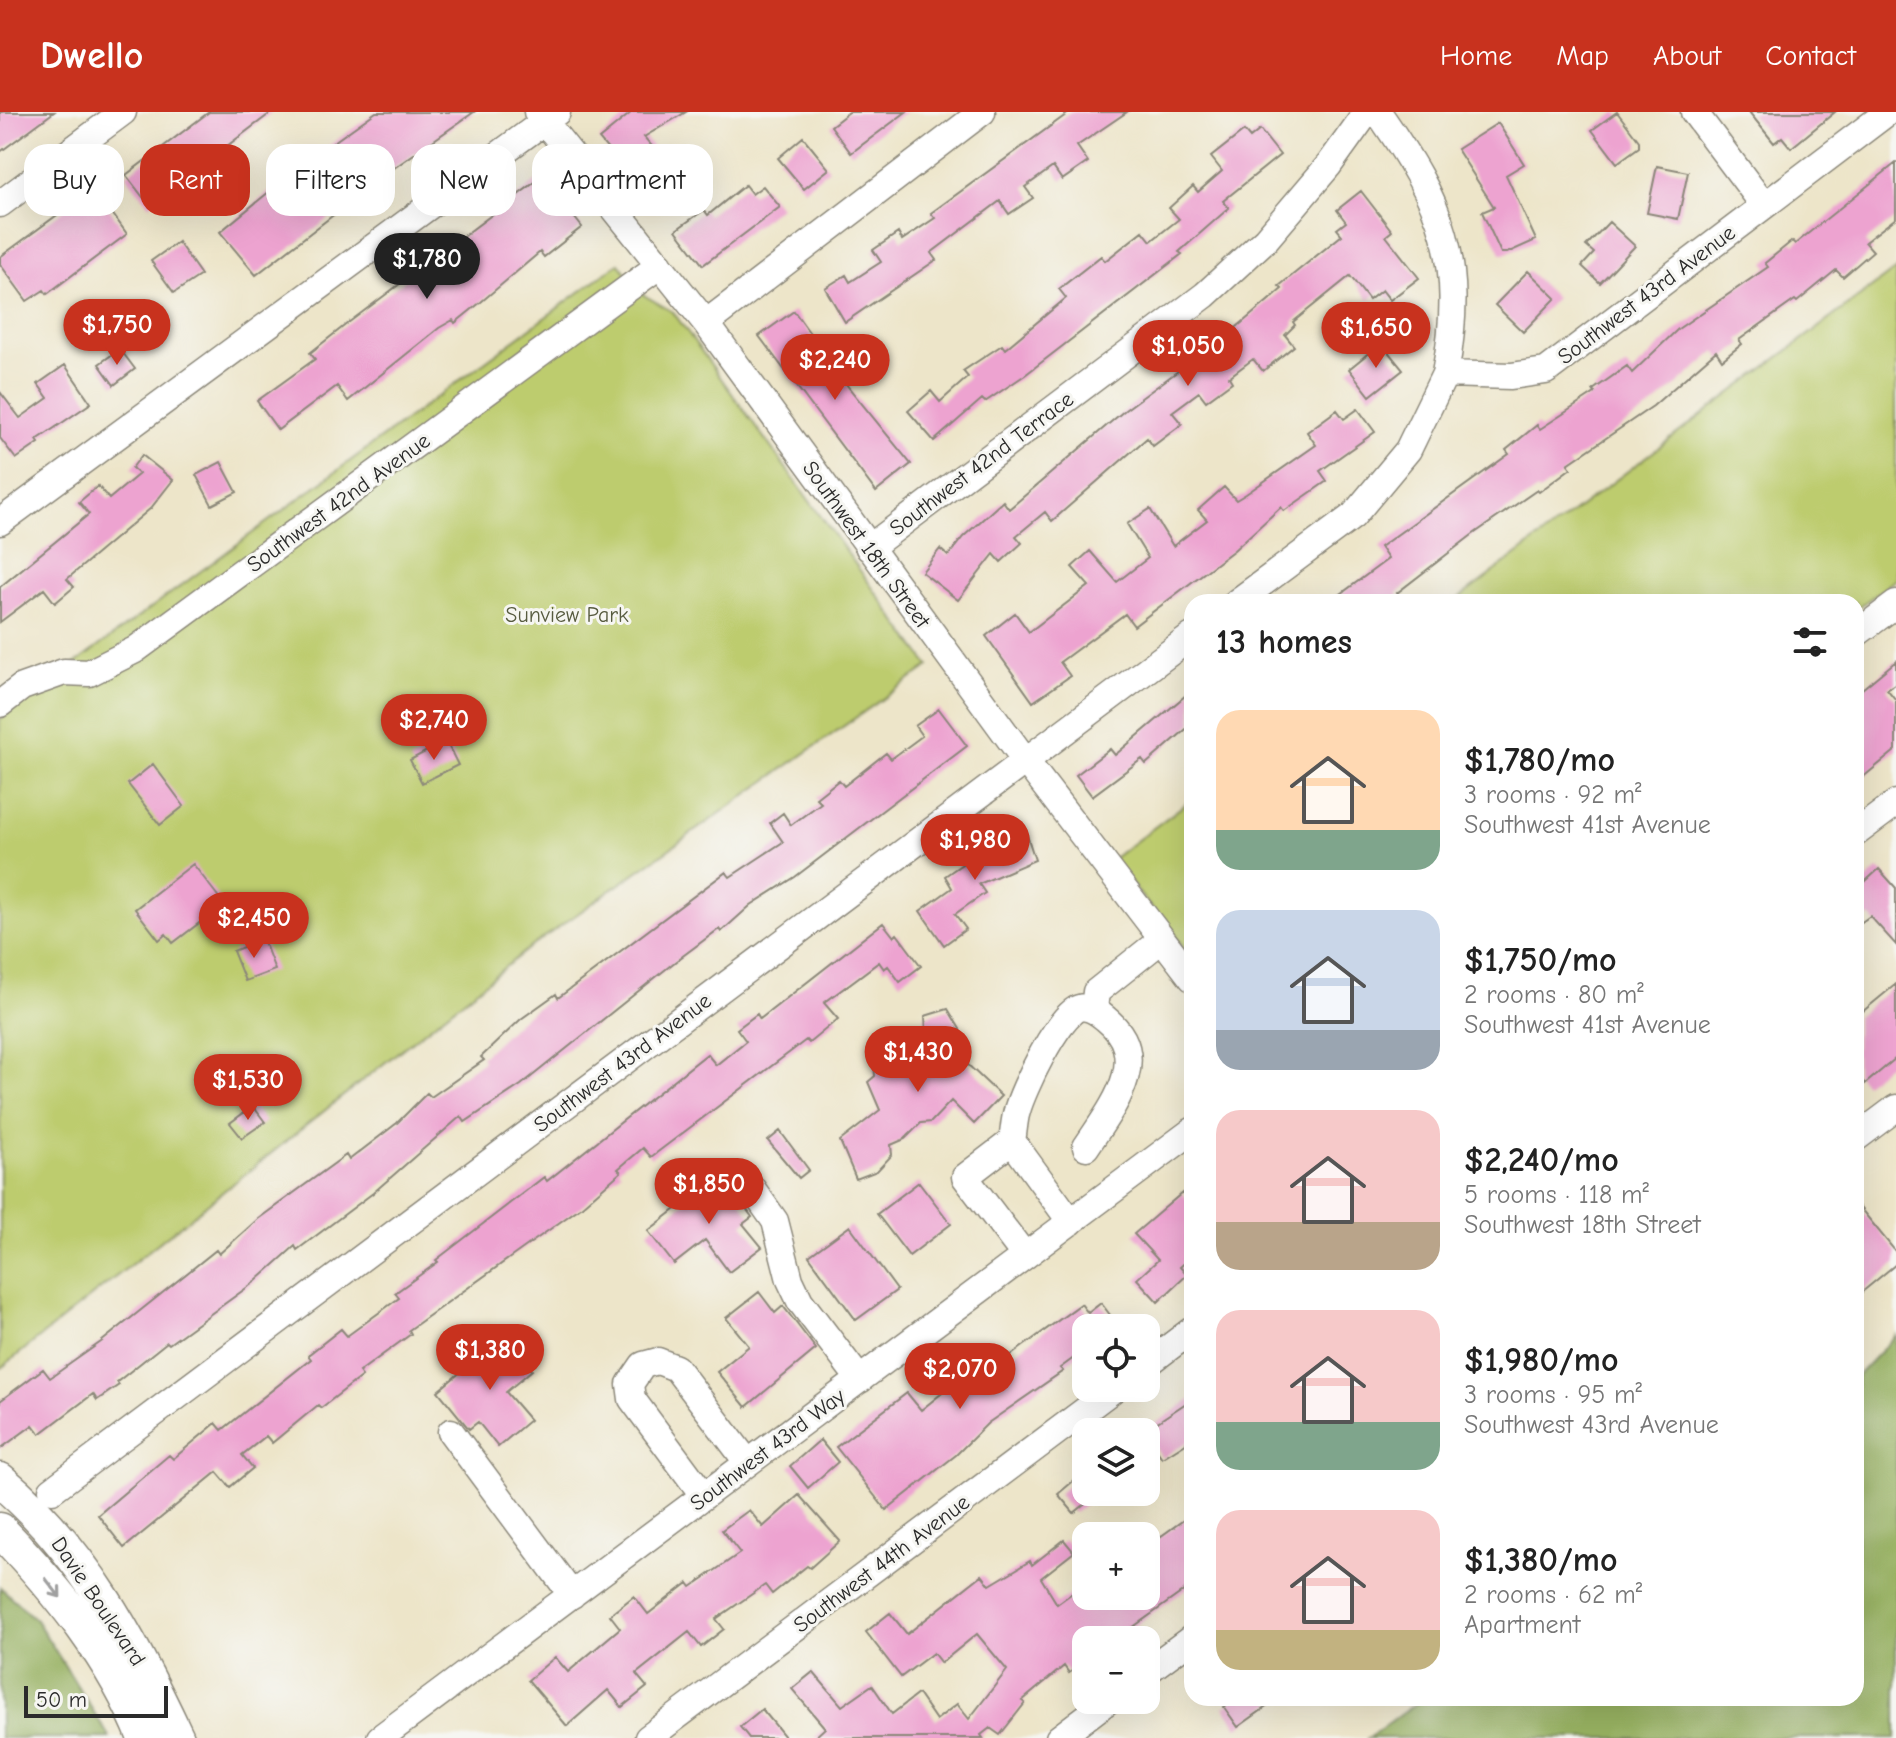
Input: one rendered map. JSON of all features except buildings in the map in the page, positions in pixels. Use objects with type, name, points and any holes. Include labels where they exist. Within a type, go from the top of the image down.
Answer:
[{"type":"main road","name":"Davie Boulevard","points":[[0,1480],[64,1543],[134,1646],[177,1738]]},
{"type":"main road","name":"Davie Boulevard","points":[[0,1530],[40,1571],[86,1630],[145,1738]]},
{"type":"street","points":[[0,204],[123,112]]},
{"type":"street","points":[[706,323],[982,112]]},
{"type":"street","name":"Southwest 42nd Terrace","points":[[869,548],[1205,295],[1266,239],[1329,165],[1367,112]]},
{"type":"street","points":[[1248,594],[1353,516],[1408,450],[1445,374],[1454,327],[1452,276],[1443,224],[1418,170],[1378,112]]},
{"type":"street","points":[[1694,112],[1763,204]]},
{"type":"street","name":"Southwest 43rd Avenue","points":[[1445,374],[1511,376],[1546,371],[1888,112]]},
{"type":"street","points":[[0,522],[546,115]]},
{"type":"street","name":"Southwest 18th Street","points":[[546,115],[706,323],[1025,760],[1184,968]]},
{"type":"street","name":"Southwest 42nd Avenue","points":[[0,704],[22,687],[64,672],[89,673],[135,650],[660,265]]},
{"type":"street","points":[[1864,628],[1896,604]]},
{"type":"street","name":"Southwest 43rd Avenue","points":[[52,1490],[1184,642]]},
{"type":"street","points":[[1864,827],[1896,803]]},
{"type":"street","points":[[1094,1009],[1096,992],[1161,940]]},
{"type":"street","points":[[1025,1256],[965,1177],[1012,1141],[1017,1109],[1046,1048],[1069,1014],[1080,1007],[1094,1009],[1110,1022],[1123,1040],[1130,1066],[1120,1096],[1086,1147]]},
{"type":"street","points":[[1864,1132],[1896,1108]]},
{"type":"street","name":"Southwest 43rd Way","points":[[380,1738],[1184,1137]]},
{"type":"street","points":[[1012,1141],[1071,1222]]},
{"type":"street","points":[[751,1187],[775,1221],[790,1280],[800,1301],[860,1380]]},
{"type":"street","points":[[1160,1354],[1184,1336]]},
{"type":"street","points":[[704,1496],[632,1399],[630,1384],[643,1365],[658,1361],[676,1368],[748,1463]]},
{"type":"street","name":"Southwest 44th Avenue","points":[[648,1738],[1096,1402]]},
{"type":"street","points":[[451,1432],[572,1595]]},
{"type":"street","points":[[1160,1662],[1184,1644]]},
{"type":"street","points":[[1059,1738],[1091,1714]]},
{"type":"green space","name":"Sunview Park","points":[[619,263],[642,294],[673,312],[929,666],[529,948],[0,1369],[0,719]]},
{"type":"green space","points":[[1896,269],[1896,579],[1864,603],[1864,594],[1465,594]]},
{"type":"green space","points":[[1184,805],[1184,947],[1111,860]]},
{"type":"green space","points":[[1896,1335],[1896,1738],[1368,1738],[1412,1706],[1864,1706],[1864,1369]]},
{"type":"green space","points":[[0,1587],[36,1620],[110,1738],[0,1738]]}]
